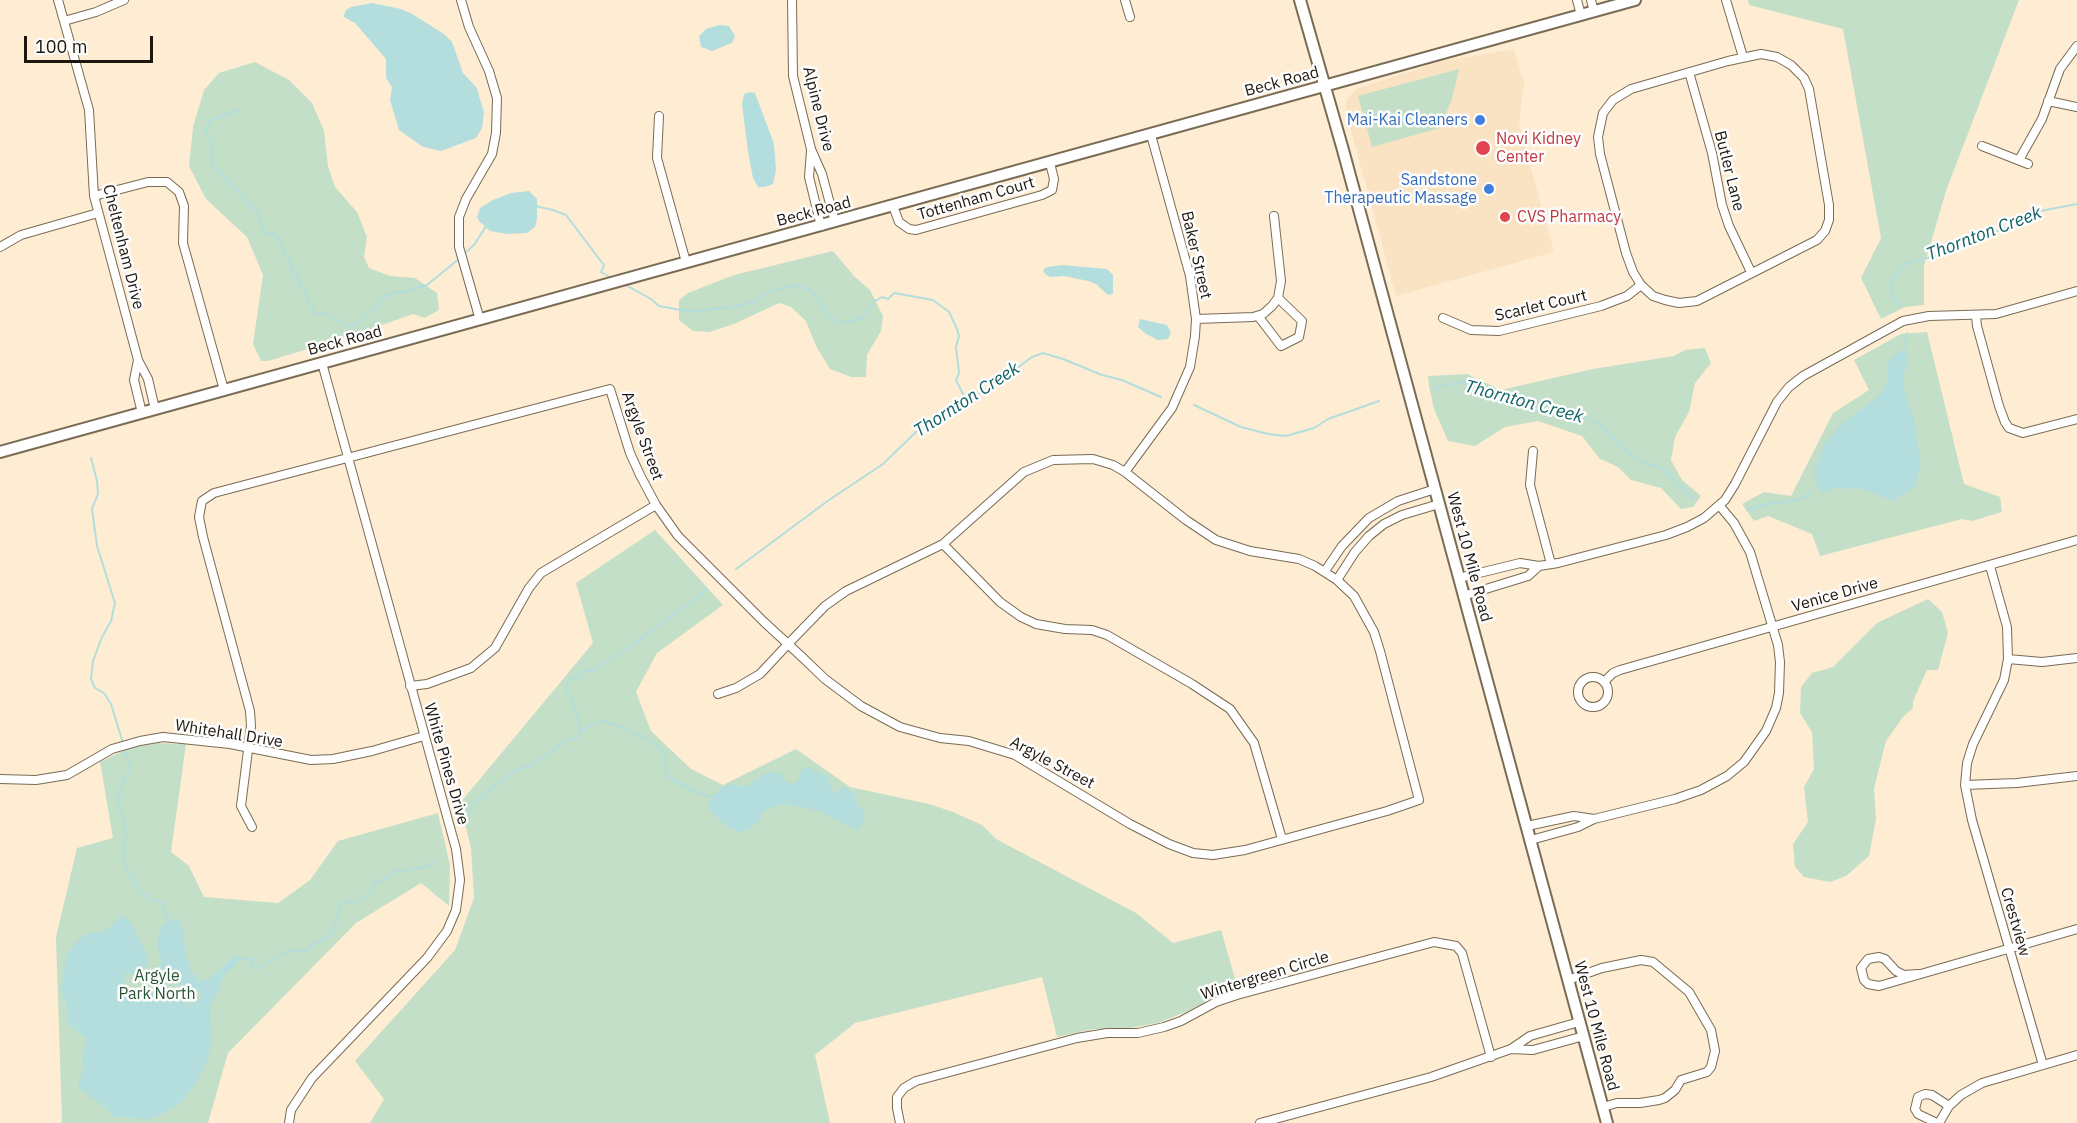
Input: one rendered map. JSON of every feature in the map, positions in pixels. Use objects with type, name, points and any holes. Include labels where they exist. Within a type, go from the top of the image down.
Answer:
[{"type":"main road","name":"West 10 Mile Road","points":[[1300,0],[1607,1123]]},
{"type":"main road","name":"Beck Road","points":[[0,452],[1635,0]]},
{"type":"street","name":"Cheltenham Drive","points":[[58,0],[89,110],[94,196],[98,213],[138,360],[148,379],[155,409]]},
{"type":"street","points":[[64,21],[96,12],[124,0]]},
{"type":"street","points":[[461,0],[469,27],[489,71],[497,98],[492,154],[466,199],[459,217],[459,247],[480,320]]},
{"type":"street","name":"Alpine Drive","points":[[792,0],[792,68],[811,150],[822,174],[835,222]]},
{"type":"street","points":[[1125,0],[1130,17]]},
{"type":"street","points":[[1576,0],[1581,15]]},
{"type":"street","points":[[1591,0],[1594,12]]},
{"type":"street","points":[[1726,0],[1743,57]]},
{"type":"street","points":[[2019,160],[2042,119],[2060,69],[2077,46]]},
{"type":"street","points":[[1761,54],[1777,57],[1791,64],[1804,78],[1809,88],[1829,205],[1829,220],[1825,231],[1817,240],[1751,272],[1697,302],[1679,303],[1653,296],[1641,285],[1633,272],[1605,177],[1598,137],[1604,113],[1613,100],[1631,89],[1689,72],[1761,54]]},
{"type":"street","name":"Butler Lane","points":[[1689,72],[1712,153],[1722,205],[1729,226],[1751,272]]},
{"type":"street","points":[[2048,101],[2077,107]]},
{"type":"street","points":[[659,116],[656,138],[657,158],[686,262]]},
{"type":"street","name":"Baker Street","points":[[1125,472],[1159,427],[1181,390],[1190,367],[1196,336],[1190,276],[1151,135]]},
{"type":"street","points":[[1982,146],[2028,164]]},
{"type":"street","points":[[811,150],[809,177],[821,226]]},
{"type":"street","name":"Tottenham Court","points":[[893,206],[899,222],[909,229],[916,230],[1042,195],[1052,190],[1054,179],[1050,163]]},
{"type":"street","points":[[94,196],[148,182],[167,182],[179,192],[184,206],[183,243],[224,390]]},
{"type":"street","points":[[0,247],[21,235],[98,213]]},
{"type":"street","points":[[1196,319],[1258,316],[1272,306],[1278,298],[1281,281],[1274,216]]},
{"type":"street","name":"Scarlet Court","points":[[1443,318],[1471,330],[1499,331],[1600,306],[1627,296],[1641,285]]},
{"type":"street","points":[[1459,578],[1520,563],[1539,566],[1590,556],[1666,535],[1704,518],[1719,505],[1735,484],[1772,410],[1795,382],[1896,323],[1929,316],[1976,316],[2007,311],[2077,291]]},
{"type":"street","points":[[1258,316],[1281,346],[1299,337],[1302,321],[1278,298]]},
{"type":"street","points":[[1976,316],[1999,406],[2009,428],[2023,433],[2077,419]]},
{"type":"street","name":"Cheltenham Drive","points":[[138,360],[134,380],[142,413]]},
{"type":"street","name":"White Pines Drive","points":[[289,1123],[291,1110],[312,1078],[427,958],[447,931],[456,910],[460,880],[456,849],[322,363]]},
{"type":"street","name":"Argyle Street","points":[[252,827],[241,806],[250,711],[203,537],[199,517],[202,501],[214,494],[348,457],[610,389],[630,453],[656,505],[678,536],[834,686],[861,706],[900,727],[940,738],[969,741],[1015,756],[1131,824],[1184,851],[1203,855],[1223,854],[1387,811],[1419,800],[1374,632],[1354,596],[1337,580]]},
{"type":"street","points":[[1533,451],[1530,485],[1551,564]]},
{"type":"street","points":[[718,694],[736,688],[760,674],[825,606],[846,591],[943,544],[1007,485],[1036,465],[1053,460],[1093,459],[1113,465],[1216,540],[1250,551],[1299,560],[1324,571],[1337,580],[1355,552],[1384,524],[1402,515],[1439,504]]},
{"type":"street","points":[[1324,571],[1342,546],[1363,523],[1377,512],[1398,501],[1435,489]]},
{"type":"street","points":[[410,686],[427,684],[471,668],[495,648],[529,588],[541,573],[656,505]]},
{"type":"street","points":[[1531,840],[1578,827],[1594,819],[1690,795],[1713,784],[1744,762],[1766,731],[1776,708],[1779,693],[1780,662],[1773,627],[1750,552],[1734,523],[1719,505]]},
{"type":"street","points":[[1377,512],[1384,524]]},
{"type":"street","name":"Venice Drive","points":[[1604,682],[1620,670],[2077,540]]},
{"type":"street","points":[[943,544],[1000,602],[1021,617],[1036,624],[1065,630],[1092,630],[1107,635],[1192,684],[1230,709],[1254,743],[1282,839]]},
{"type":"street","points":[[1463,596],[1528,576],[1539,566]]},
{"type":"street","points":[[1990,566],[2007,627],[2008,660],[2004,680],[1973,744],[1967,764],[1965,785],[2017,783],[2077,776]]},
{"type":"street","points":[[2008,660],[2042,662],[2077,658]]},
{"type":"street","name":"Whitehall Drive","points":[[0,778],[36,780],[67,775],[112,749],[132,742],[164,737],[247,747],[310,760],[333,759],[372,751],[424,736]]},
{"type":"street","name":"Crestview","points":[[1965,785],[1972,820],[2043,1065]]},
{"type":"street","points":[[1527,826],[1574,816],[1594,819]]},
{"type":"street","points":[[1918,974],[1904,975],[1896,971],[1885,959],[1879,957],[1868,959],[1861,968],[1864,980],[1873,986],[1883,985],[2077,930]]},
{"type":"street","name":"Wintergreen Circle","points":[[900,1123],[897,1097],[904,1088],[916,1081],[1077,1038],[1107,1033],[1138,1033],[1164,1027],[1181,1021],[1216,1002],[1237,995],[1434,942],[1456,946],[1462,953],[1491,1057]]},
{"type":"street","points":[[1568,980],[1602,968],[1641,960],[1653,962],[1689,992],[1711,1030],[1715,1051],[1711,1067],[1707,1072],[1681,1080],[1670,1095],[1659,1100],[1617,1103],[1603,1107]]},
{"type":"street","points":[[1260,1123],[1431,1077],[1511,1049],[1530,1036],[1580,1022]]},
{"type":"street","points":[[1511,1049],[1533,1050],[1584,1036]]},
{"type":"street","points":[[1949,1106],[1932,1095],[1925,1094],[1918,1097],[1915,1109],[1918,1114],[1938,1123],[1949,1106],[1960,1095],[1982,1083],[2077,1055]]},
{"type":"shaded area","points":[[1514,49],[1524,82],[1519,124],[1554,252],[1396,296],[1346,112],[1347,99],[1356,89],[1443,61]]},
{"type":"green space","points":[[1748,0],[2019,0],[1946,191],[1924,266],[1924,305],[1905,307],[1881,319],[1861,278],[1881,238],[1843,29],[1749,5]]},
{"type":"green space","points":[[255,62],[289,80],[312,103],[324,131],[328,166],[335,187],[357,212],[367,237],[364,257],[369,268],[390,276],[415,278],[437,293],[439,310],[425,318],[413,314],[354,335],[268,361],[261,361],[253,344],[263,275],[247,237],[206,199],[189,166],[193,127],[204,90],[219,73]]},
{"type":"green space","points":[[1459,69],[1452,99],[1440,128],[1372,147],[1358,96]]},
{"type":"green space","points":[[833,251],[854,276],[870,290],[883,316],[881,331],[867,355],[866,377],[851,377],[830,369],[816,346],[806,321],[791,307],[779,303],[734,324],[709,332],[693,331],[679,320],[679,300],[688,293],[734,275]]},
{"type":"green space","points":[[1927,332],[1964,484],[2000,497],[2002,512],[1972,521],[1962,519],[1820,556],[1812,534],[1768,516],[1754,521],[1742,504],[1764,492],[1791,496],[1833,413],[1869,390],[1854,360],[1901,334]]},
{"type":"green space","points":[[1705,348],[1711,363],[1695,383],[1689,412],[1675,437],[1671,460],[1682,480],[1701,496],[1693,507],[1681,509],[1661,488],[1631,480],[1618,467],[1600,459],[1582,436],[1538,421],[1505,427],[1475,446],[1448,441],[1434,409],[1429,386],[1428,376],[1467,374],[1501,390],[1593,369],[1674,356],[1685,350]]},
{"type":"green space","points":[[655,530],[723,605],[657,653],[636,692],[651,731],[691,769],[723,785],[796,749],[850,787],[929,804],[953,812],[982,825],[996,839],[1136,913],[1173,943],[1221,930],[1238,989],[1218,995],[1188,1011],[1158,1023],[1129,1028],[1093,1029],[1057,1037],[1042,977],[855,1023],[815,1055],[830,1123],[370,1123],[384,1099],[355,1061],[455,950],[474,898],[471,848],[460,803],[593,643],[576,583]]},
{"type":"green space","points":[[1928,599],[1942,612],[1948,633],[1938,670],[1927,670],[1913,701],[1913,708],[1903,717],[1886,741],[1874,789],[1876,819],[1869,856],[1846,876],[1830,882],[1804,877],[1795,867],[1793,844],[1808,822],[1804,787],[1814,769],[1812,732],[1800,713],[1801,687],[1812,673],[1833,667],[1877,623]]},
{"type":"green space","name":"Argyle Park North","points":[[157,743],[186,744],[171,852],[189,866],[204,897],[278,903],[310,880],[338,841],[438,813],[450,865],[449,906],[421,883],[356,923],[228,1053],[208,1123],[61,1123],[56,937],[77,848],[113,838],[100,762],[129,748]]},
{"type":"water","points":[[372,3],[401,9],[412,14],[444,34],[452,42],[463,73],[477,88],[484,112],[482,128],[476,138],[441,151],[423,147],[399,130],[390,100],[392,87],[386,78],[386,59],[355,23],[344,17],[346,10],[351,7]]},
{"type":"water","points":[[719,25],[729,26],[735,36],[732,43],[712,51],[701,47],[699,36],[706,29]]},
{"type":"water","points":[[755,93],[774,144],[776,170],[773,184],[765,187],[758,187],[753,178],[748,152],[742,104],[744,94]]},
{"type":"water","points":[[529,191],[537,199],[537,219],[535,227],[527,233],[507,234],[490,231],[479,221],[477,217],[480,208],[493,200],[511,193]]},
{"type":"water","points":[[1062,265],[1107,269],[1113,275],[1113,294],[1108,295],[1096,284],[1088,281],[1064,276],[1050,277],[1043,270],[1047,267]]},
{"type":"water","points":[[1140,319],[1167,325],[1171,333],[1168,339],[1158,340],[1146,334],[1138,327]]},
{"type":"water","points":[[1900,350],[1908,354],[1908,366],[1903,374],[1905,394],[1914,419],[1921,466],[1915,486],[1894,501],[1861,489],[1835,488],[1822,493],[1813,472],[1825,443],[1841,424],[1880,395],[1888,379],[1886,364]]},
{"type":"water","points":[[808,767],[829,778],[832,789],[836,793],[844,786],[855,795],[855,802],[863,810],[865,816],[859,829],[849,827],[821,811],[783,804],[767,809],[762,813],[760,820],[748,830],[738,832],[724,824],[707,808],[713,796],[724,786],[745,787],[762,775],[773,772],[781,774],[784,780],[792,784],[798,781],[802,769]]},
{"type":"water","points":[[121,916],[129,921],[149,959],[142,973],[124,975],[126,988],[133,991],[160,992],[191,1004],[202,997],[202,993],[182,987],[160,968],[161,961],[157,943],[161,928],[168,920],[177,919],[181,924],[185,953],[199,981],[212,977],[235,956],[239,958],[223,977],[210,1007],[211,1045],[198,1081],[181,1102],[165,1113],[150,1119],[112,1117],[107,1109],[79,1088],[78,1084],[84,1069],[82,1057],[87,1040],[68,1023],[66,1003],[60,989],[66,958],[72,946],[87,933],[105,932]]},
{"type":"waterway","points":[[238,110],[209,121],[206,132],[212,142],[212,165],[257,212],[265,234],[276,234],[316,315],[326,313],[344,324],[351,326],[358,324],[383,298],[395,292],[405,292],[427,285],[460,258]]},
{"type":"waterway","name":"Thornton Creek","points":[[1900,305],[1892,296],[1891,280],[1907,263],[1935,256],[2000,230],[2035,212],[2077,204]]},
{"type":"waterway","points":[[535,206],[566,215],[604,265],[601,272],[613,279]]},
{"type":"waterway","points":[[464,254],[474,245],[486,226]]},
{"type":"waterway","points":[[624,284],[659,306],[691,312],[743,305],[753,302],[770,291],[797,285],[813,292],[828,315],[839,323],[861,319],[875,301],[882,297],[888,299],[894,293],[933,300],[949,312],[957,329],[959,336],[956,347],[959,373],[956,380],[964,396],[963,404]]},
{"type":"waterway","name":"Thornton Creek","points":[[1903,354],[1907,333]]},
{"type":"waterway","name":"Thornton Creek","points":[[736,569],[829,500],[883,464],[916,432],[947,415],[1032,357],[1043,353],[1063,359],[1161,397]]},
{"type":"waterway","name":"Thornton Creek","points":[[1433,388],[1466,383],[1514,402],[1542,403],[1575,412],[1598,423],[1620,446],[1639,461],[1659,467],[1666,472],[1694,499]]},
{"type":"waterway","name":"Thornton Creek","points":[[1194,405],[1241,427],[1286,436],[1314,428],[1328,419],[1379,401]]},
{"type":"waterway","points":[[91,458],[98,494],[92,509],[97,546],[115,603],[111,621],[93,661],[91,679],[95,688],[104,693],[111,704],[123,743]]},
{"type":"waterway","name":"Thornton Creek","points":[[1747,510],[1761,505],[1798,500],[1808,495],[1818,483]]},
{"type":"waterway","name":"Thornton Creek","points":[[581,732],[567,691],[568,680],[578,677],[581,672],[594,670],[628,648],[706,589]]},
{"type":"waterway","points":[[468,815],[475,802],[515,771],[531,765],[567,741],[578,737],[589,726],[602,721],[653,742],[663,752],[666,774],[671,779],[712,797]]},
{"type":"waterway","points":[[125,749],[130,767],[117,798],[126,831],[123,862],[140,891],[153,900],[162,902],[168,920]]},
{"type":"waterway","name":"Thornton Creek","points":[[236,958],[252,959],[251,965],[258,969],[281,954],[298,950],[308,951],[311,946],[333,934],[341,903],[361,901],[375,882],[390,877],[393,872],[430,866],[435,860]]},
{"type":"place","name":"Mai-Kai Cleaners","points":[[1480,120]]},
{"type":"place","name":"Novi Kidney Center","points":[[1483,148]]},
{"type":"place","name":"Sandstone Therapeutic Massage","points":[[1489,189]]},
{"type":"place","name":"CVS Pharmacy","points":[[1505,217]]}]
